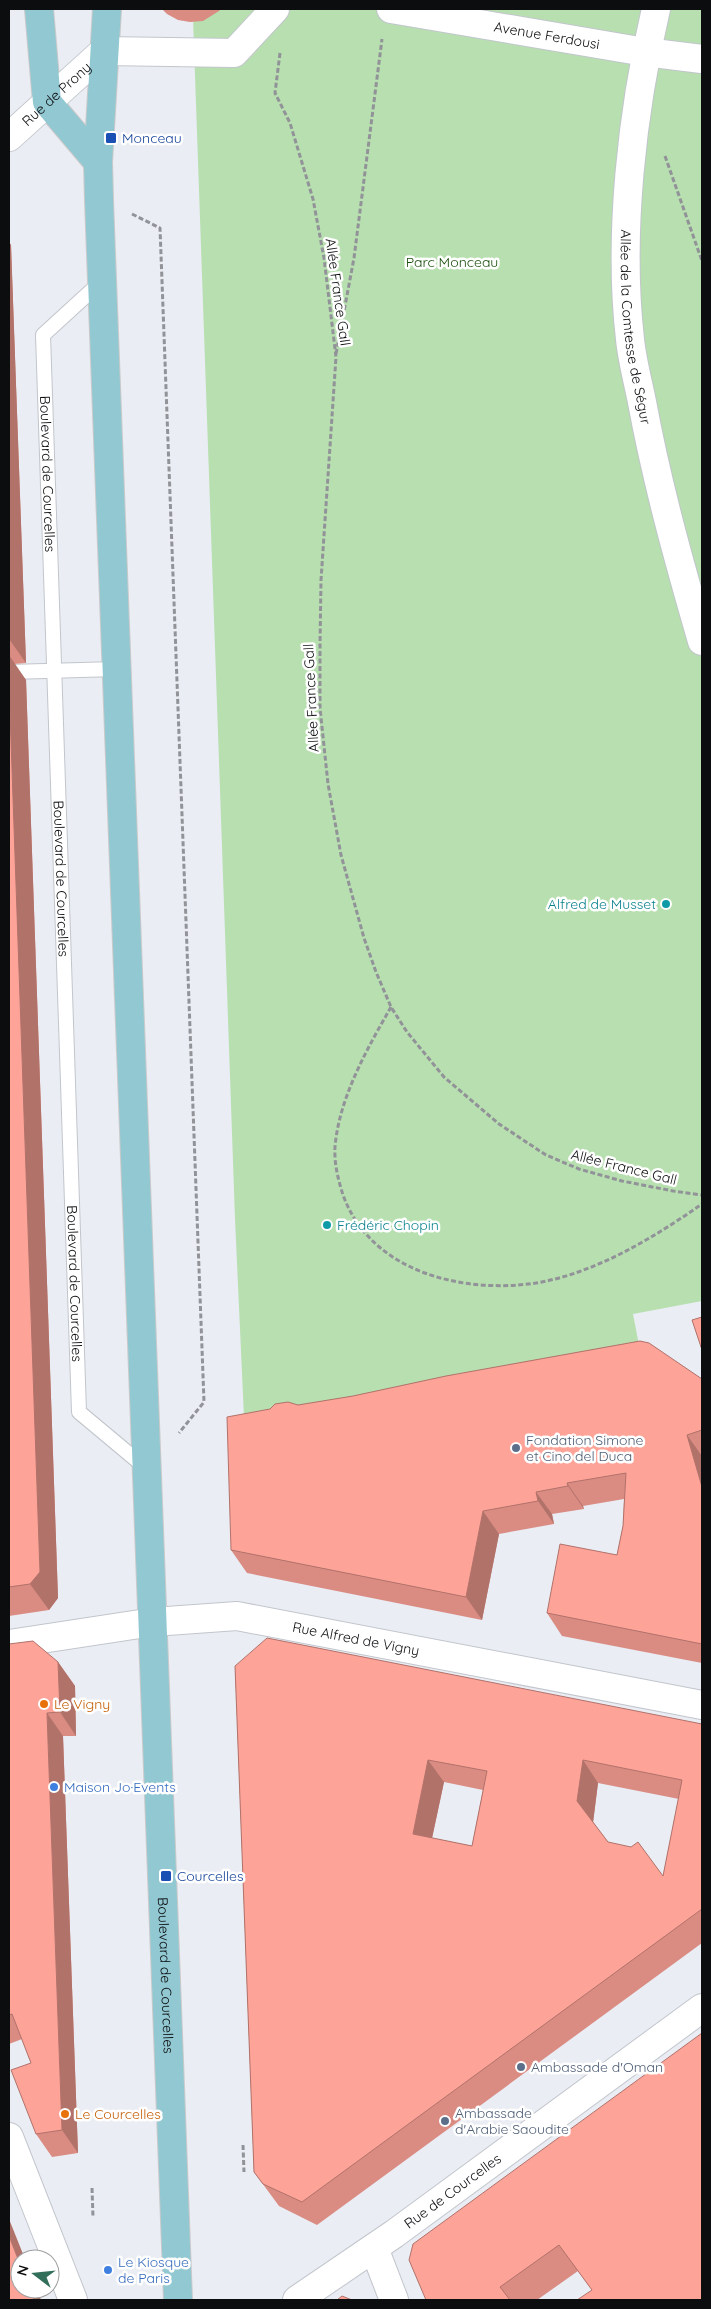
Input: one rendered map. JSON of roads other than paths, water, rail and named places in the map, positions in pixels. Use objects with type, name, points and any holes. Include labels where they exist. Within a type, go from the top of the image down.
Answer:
[{"type":"main road","points":[[39,9],[47,102],[98,162]]},
{"type":"main road","name":"Boulevard de Courcelles","points":[[107,9],[98,162],[178,2300]]},
{"type":"street","points":[[104,51],[234,53],[275,9]]},
{"type":"street","name":"Avenue Ferdousi","points":[[391,9],[645,52],[702,59]]},
{"type":"street","name":"Allée de la Comtesse de Ségur","points":[[656,9],[645,52],[628,189],[626,265],[630,340],[650,445],[702,641]]},
{"type":"street","name":"Rue de Prony","points":[[9,137],[104,51]]},
{"type":"street","name":"Rue Alfred de Vigny","points":[[9,1644],[153,1622],[237,1616],[702,1705]]},
{"type":"street","name":"Rue de Courcelles","points":[[297,2300],[374,2248],[702,2008]]},
{"type":"street","points":[[9,2137],[73,2300]]},
{"type":"street","points":[[374,2248],[394,2300]]},
{"type":"lane","name":"Boulevard de Courcelles","points":[[102,281],[43,335],[80,1412],[148,1470]]},
{"type":"lane","points":[[9,672],[117,668]]},
{"type":"place","name":"Monceau","points":[[111,138]]},
{"type":"place","name":"Alfred de Musset","points":[[666,904]]},
{"type":"place","name":"Frédéric Chopin","points":[[327,1225]]},
{"type":"place","name":"Fondation Simone et Cino del Duca","points":[[516,1448]]},
{"type":"place","name":"Le Vigny","points":[[44,1704]]},
{"type":"place","name":"Maison Jo·Events","points":[[54,1787]]},
{"type":"place","name":"Courcelles","points":[[166,1876]]},
{"type":"place","name":"Ambassade d'Oman","points":[[521,2067]]},
{"type":"place","name":"Le Courcelles","points":[[65,2114]]},
{"type":"place","name":"Ambassade d'Arabie Saoudite","points":[[445,2121]]},
{"type":"place","name":"Le Kiosque de Paris","points":[[108,2270]]},
{"type":"park label","name":"Parc Monceau","points":[[452,262]]}]
